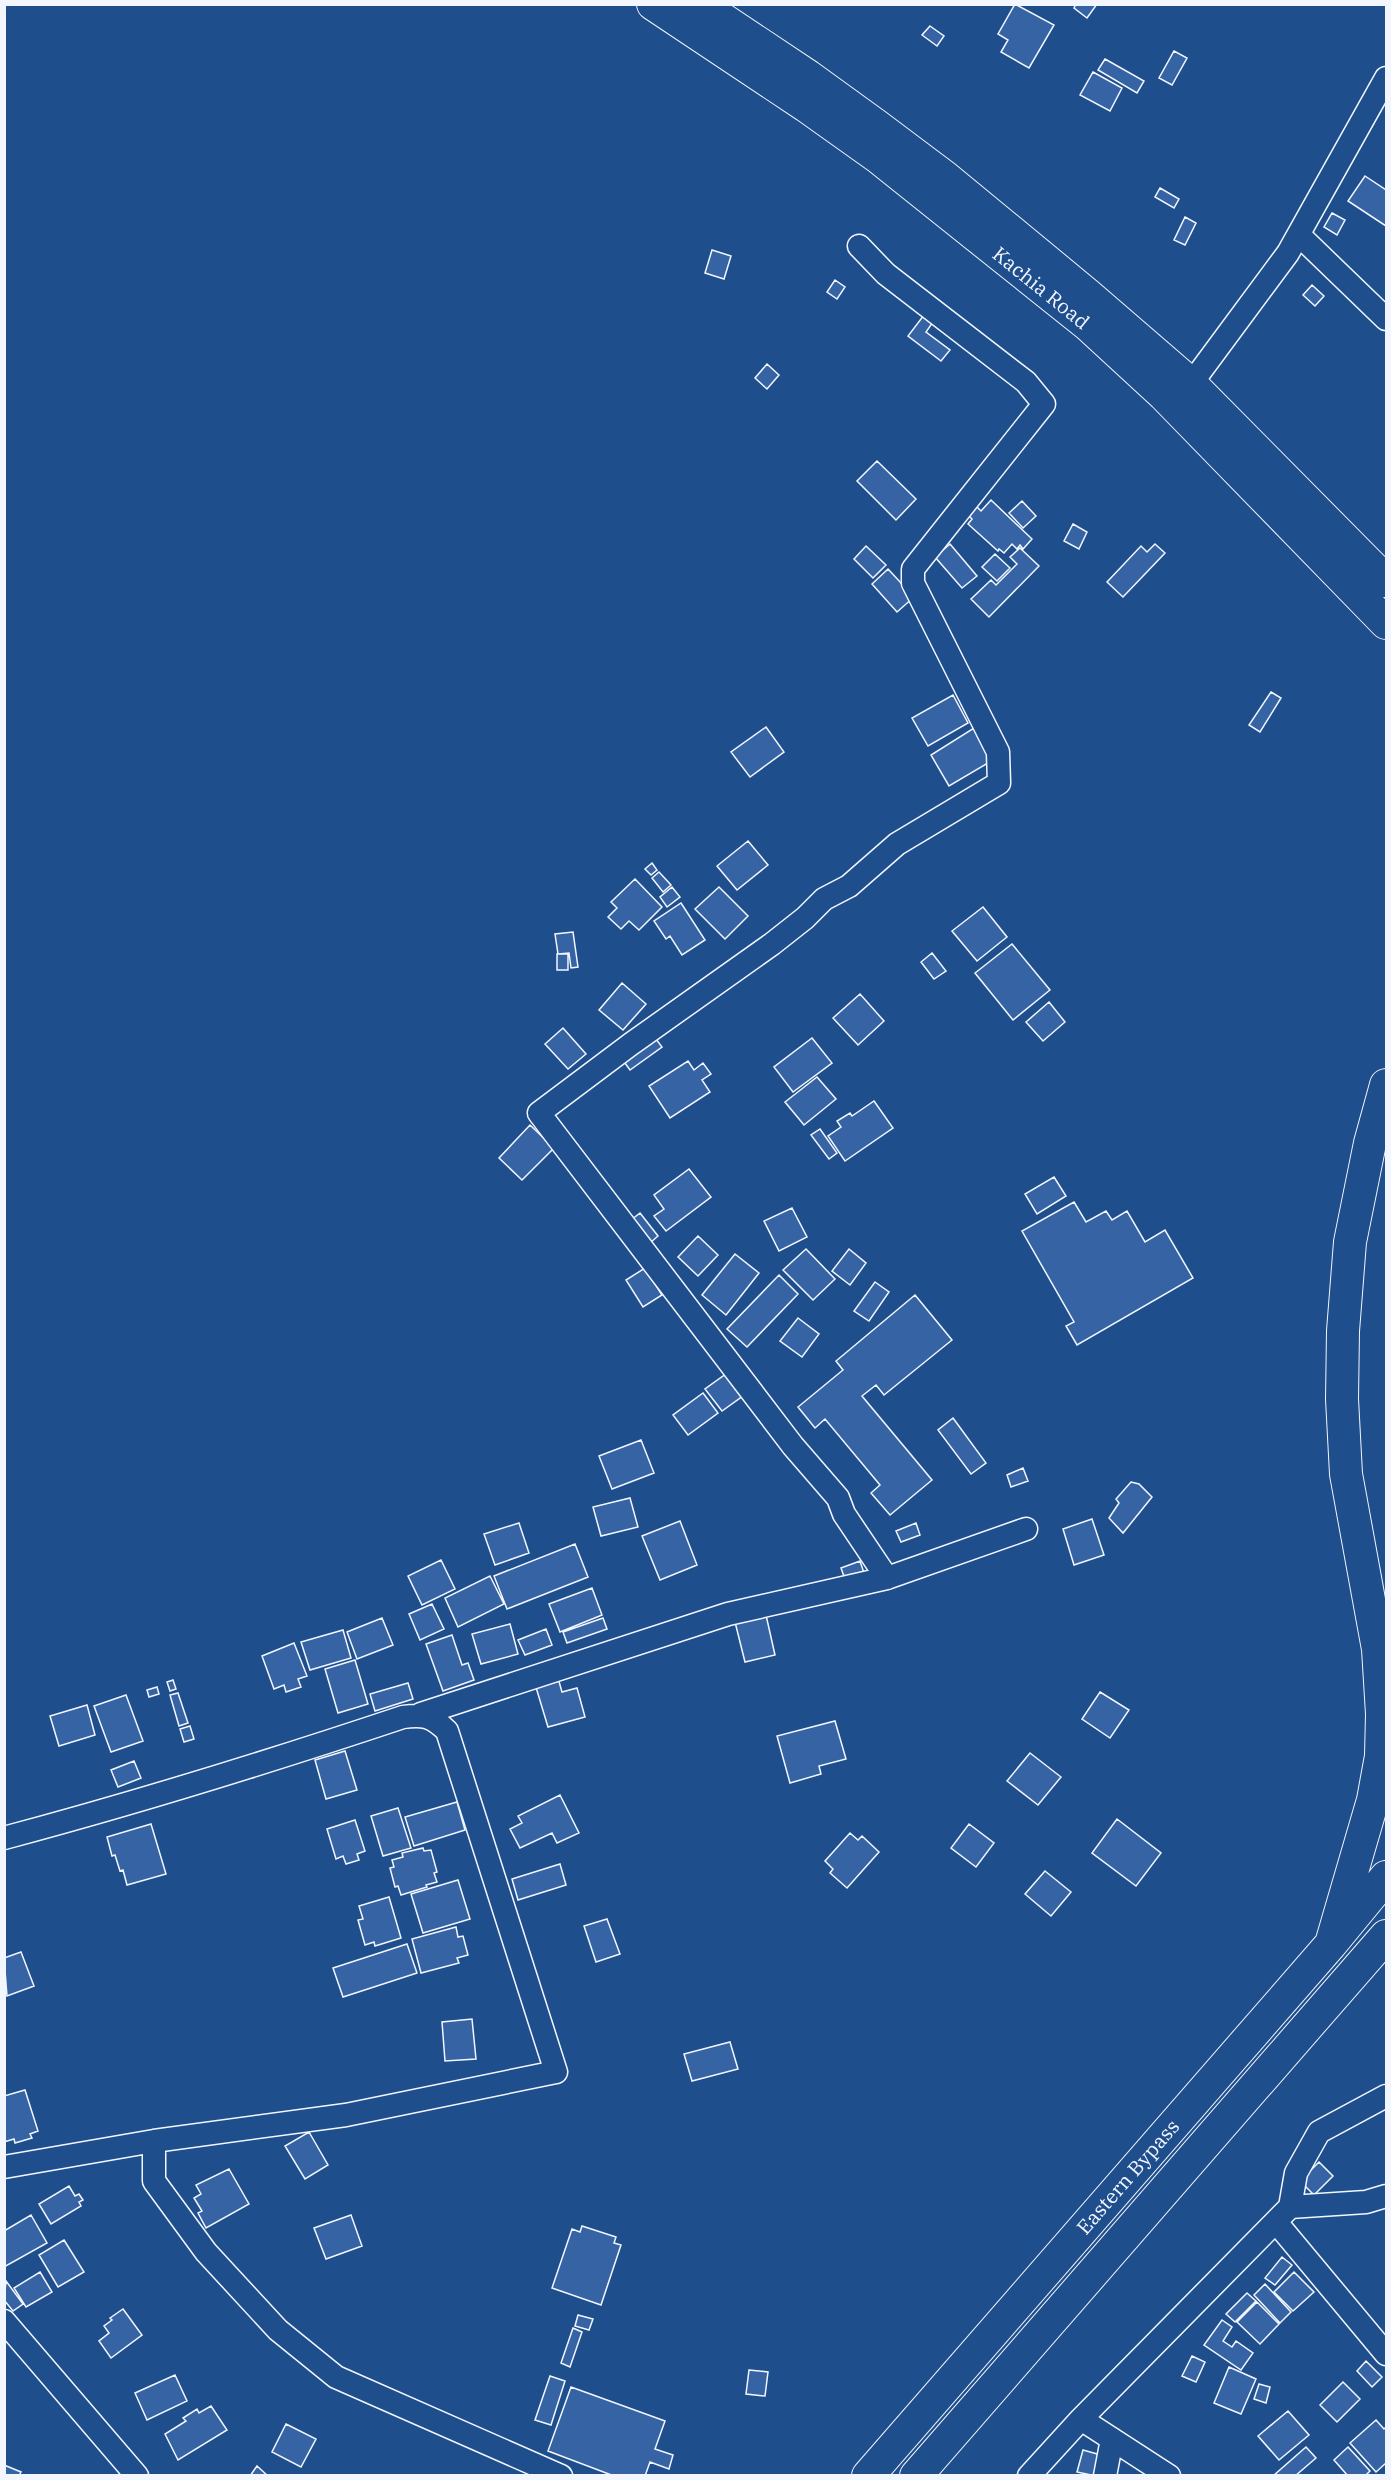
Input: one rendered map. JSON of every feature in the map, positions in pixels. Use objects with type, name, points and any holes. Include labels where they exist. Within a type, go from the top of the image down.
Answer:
[{"type":"highway","name":"Kachia Road","points":[[653,4],[879,158],[1088,325],[1380,603]]},
{"type":"highway","name":"Kachia Road","points":[[700,4],[808,76],[945,177],[1191,384],[1380,603]]},
{"type":"highway","points":[[1331,1944],[1373,1800],[1381,1756],[1382,1714],[1378,1649],[1346,1474],[1342,1399],[1343,1331],[1350,1242],[1370,1143],[1386,1085]]},
{"type":"highway","name":"Eastern Bypass","points":[[868,2475],[1331,1944],[1386,1877]]},
{"type":"highway","name":"Eastern Bypass","points":[[916,2475],[1386,1936]]},
{"type":"highway","points":[[1353,1974],[1386,1958]]},
{"type":"street","points":[[1191,384],[1288,253],[1386,78]]},
{"type":"street","points":[[1299,235],[1386,319]]},
{"type":"street","points":[[859,246],[886,274],[1026,382],[1044,404],[913,569],[913,583],[998,752],[999,783],[897,844],[849,886],[824,899],[805,918],[772,944],[631,1044],[539,1113],[794,1446],[838,1498],[844,1514],[887,1578]]},
{"type":"street","points":[[4,1838],[266,1763],[728,1614],[887,1578],[1026,1529]]},
{"type":"street","points":[[4,2167],[154,2141],[346,2115],[556,2072],[447,1731],[439,1722],[421,1714]]},
{"type":"street","points":[[1029,2475],[1283,2214],[1296,2173],[1319,2132],[1386,2096]]},
{"type":"street","points":[[154,2141],[154,2181],[206,2252],[278,2330],[336,2377],[561,2475]]},
{"type":"street","points":[[1283,2214],[1366,2202],[1386,2196]]},
{"type":"street","points":[[1283,2214],[1386,2354]]},
{"type":"street","points":[[4,2321],[137,2475]]},
{"type":"street","points":[[1081,2419],[1169,2475]]},
{"type":"street","points":[[1105,2475],[1112,2439]]},
{"type":"building","points":[[1015,4],[1054,25],[1029,68],[1001,52],[1008,40],[998,34]]},
{"type":"building","points":[[1076,4],[1097,4],[1087,18],[1074,8]]},
{"type":"building","points":[[930,26],[944,36],[937,46],[922,35]]},
{"type":"building","points":[[1174,51],[1187,58],[1172,85],[1159,78]]},
{"type":"building","points":[[1105,59],[1144,81],[1137,93],[1098,70]]},
{"type":"building","points":[[1093,72],[1122,88],[1110,111],[1080,95]]},
{"type":"building","points":[[1365,176],[1386,190],[1386,226],[1348,201]]},
{"type":"building","points":[[1160,188],[1179,199],[1174,208],[1155,197]]},
{"type":"building","points":[[1332,213],[1345,220],[1337,235],[1324,227]]},
{"type":"building","points":[[1185,217],[1196,223],[1185,245],[1174,240]]},
{"type":"building","points":[[712,250],[731,256],[724,279],[705,273]]},
{"type":"building","points":[[835,280],[845,287],[837,299],[827,292]]},
{"type":"building","points":[[1312,285],[1324,296],[1315,306],[1303,295]]},
{"type":"building","points":[[924,315],[933,322],[926,332],[950,350],[941,361],[908,336]]},
{"type":"building","points":[[767,364],[779,375],[767,389],[755,378]]},
{"type":"building","points":[[877,461],[916,499],[896,520],[857,481]]},
{"type":"building","points":[[991,500],[1032,539],[1023,549],[1020,545],[1017,549],[1012,544],[1004,553],[999,549],[998,551],[968,524],[972,519],[968,515],[976,506],[981,511]]},
{"type":"building","points":[[1022,501],[1036,516],[1023,528],[1009,513]]},
{"type":"building","points":[[1073,524],[1087,532],[1079,549],[1064,541]]},
{"type":"building","points":[[950,544],[977,576],[962,588],[935,557]]},
{"type":"building","points":[[1155,544],[1165,553],[1123,597],[1107,582],[1141,546],[1147,552]]},
{"type":"building","points":[[866,546],[886,565],[873,578],[854,559]]},
{"type":"building","points":[[1020,548],[1039,566],[989,617],[971,599],[991,580],[996,585],[1017,564],[1010,557]]},
{"type":"building","points":[[995,554],[1010,568],[997,581],[982,567]]},
{"type":"building","points":[[888,569],[914,597],[897,612],[872,584]]},
{"type":"building","points":[[1271,692],[1281,698],[1260,732],[1249,725]]},
{"type":"building","points":[[953,695],[968,723],[928,746],[912,718]]},
{"type":"building","points":[[766,727],[784,752],[750,777],[731,752]]},
{"type":"building","points":[[974,728],[993,760],[949,786],[931,755]]},
{"type":"building","points":[[748,841],[768,865],[737,890],[717,866]]},
{"type":"building","points":[[652,863],[657,870],[651,875],[645,869]]},
{"type":"building","points":[[659,872],[671,885],[663,892],[652,878]]},
{"type":"building","points":[[635,879],[662,907],[639,930],[629,921],[621,929],[608,917],[617,908],[611,902]]},
{"type":"building","points":[[672,887],[680,897],[667,907],[660,897]]},
{"type":"building","points":[[719,887],[748,916],[725,939],[695,909]]},
{"type":"building","points":[[681,903],[705,940],[682,955],[670,936],[666,939],[654,921]]},
{"type":"building","points":[[983,907],[1007,937],[977,961],[952,931]]},
{"type":"building","points":[[573,932],[578,967],[571,968],[569,953],[558,954],[555,934]]},
{"type":"building","points":[[1012,944],[1050,990],[1013,1020],[975,973]]},
{"type":"building","points":[[932,953],[946,971],[934,979],[921,962]]},
{"type":"building","points":[[557,954],[568,954],[568,970],[557,970]]},
{"type":"building","points":[[622,983],[646,1004],[623,1030],[599,1010]]},
{"type":"building","points":[[860,994],[884,1021],[858,1045],[833,1018]]},
{"type":"building","points":[[1049,1002],[1065,1022],[1043,1041],[1026,1022]]},
{"type":"building","points":[[563,1028],[586,1054],[568,1069],[545,1044]]},
{"type":"building","points":[[653,1035],[662,1047],[630,1070],[622,1059]]},
{"type":"building","points":[[812,1038],[832,1063],[793,1092],[774,1067]]},
{"type":"building","points":[[688,1061],[694,1070],[703,1063],[711,1074],[702,1080],[710,1092],[670,1118],[649,1086]]},
{"type":"building","points":[[817,1077],[836,1099],[804,1125],[785,1102]]},
{"type":"building","points":[[874,1101],[893,1128],[845,1161],[828,1136],[841,1127],[837,1121],[850,1113],[852,1116]]},
{"type":"building","points":[[530,1125],[554,1148],[522,1180],[499,1158]]},
{"type":"building","points":[[820,1129],[837,1153],[829,1159],[811,1135]]},
{"type":"building","points":[[689,1169],[711,1197],[666,1231],[654,1216],[664,1209],[654,1195]]},
{"type":"building","points":[[1054,1177],[1066,1196],[1037,1214],[1025,1194]]},
{"type":"building","points":[[1074,1202],[1086,1222],[1106,1211],[1112,1220],[1127,1211],[1145,1242],[1165,1230],[1193,1278],[1077,1345],[1066,1326],[1074,1322],[1022,1231]]},
{"type":"building","points":[[792,1208],[807,1237],[779,1251],[764,1221]]},
{"type":"building","points":[[640,1213],[658,1236],[650,1243],[631,1220]]},
{"type":"building","points":[[698,1236],[718,1255],[698,1276],[678,1257]]},
{"type":"building","points":[[806,1249],[835,1279],[813,1300],[783,1270]]},
{"type":"building","points":[[849,1249],[866,1263],[850,1285],[832,1271]]},
{"type":"building","points":[[735,1254],[759,1273],[726,1315],[702,1295]]},
{"type":"building","points":[[645,1268],[662,1295],[643,1307],[626,1280]]},
{"type":"building","points":[[779,1275],[798,1294],[747,1347],[727,1329]]},
{"type":"building","points":[[875,1282],[889,1292],[869,1321],[854,1311]]},
{"type":"building","points":[[915,1295],[952,1340],[884,1395],[876,1385],[862,1396],[932,1480],[890,1515],[871,1493],[880,1485],[825,1419],[815,1428],[798,1407],[843,1370],[836,1361]]},
{"type":"building","points":[[798,1318],[819,1334],[802,1357],[780,1341]]},
{"type":"building","points":[[730,1371],[747,1393],[722,1411],[705,1389]]},
{"type":"building","points":[[703,1393],[718,1413],[688,1435],[673,1415]]},
{"type":"building","points":[[953,1418],[986,1463],[971,1474],[938,1430]]},
{"type":"building","points":[[641,1440],[654,1473],[612,1489],[599,1456]]},
{"type":"building","points":[[1023,1468],[1028,1481],[1011,1487],[1007,1475]]},
{"type":"building","points":[[1131,1482],[1139,1484],[1152,1497],[1123,1533],[1109,1518],[1119,1503],[1116,1499]]},
{"type":"building","points":[[630,1498],[638,1527],[601,1536],[593,1507]]},
{"type":"building","points":[[1092,1519],[1104,1555],[1074,1565],[1063,1529]]},
{"type":"building","points":[[680,1521],[697,1565],[660,1580],[642,1536]]},
{"type":"building","points":[[519,1523],[529,1553],[495,1565],[484,1534]]},
{"type":"building","points":[[916,1523],[920,1535],[901,1542],[896,1531]]},
{"type":"building","points":[[575,1544],[588,1577],[507,1609],[494,1576]]},
{"type":"building","points":[[441,1560],[455,1589],[422,1605],[408,1576]]},
{"type":"building","points":[[860,1561],[865,1576],[846,1582],[841,1568]]},
{"type":"building","points":[[490,1576],[504,1604],[458,1627],[445,1598]]},
{"type":"building","points":[[592,1588],[602,1615],[560,1632],[549,1604]]},
{"type":"building","points":[[432,1604],[444,1629],[420,1640],[409,1614]]},
{"type":"building","points":[[766,1615],[775,1655],[745,1662],[735,1622]]},
{"type":"building","points":[[382,1618],[393,1645],[357,1659],[347,1632]]},
{"type":"building","points":[[603,1618],[607,1629],[567,1643],[563,1632]]},
{"type":"building","points":[[510,1624],[518,1654],[481,1664],[472,1634]]},
{"type":"building","points":[[546,1629],[552,1645],[525,1655],[518,1640]]},
{"type":"building","points":[[343,1630],[351,1658],[310,1670],[301,1642]]},
{"type":"building","points":[[452,1635],[462,1665],[468,1663],[474,1680],[443,1691],[426,1644]]},
{"type":"building","points":[[294,1643],[307,1676],[298,1679],[301,1687],[286,1692],[284,1685],[274,1689],[262,1656]]},
{"type":"building","points":[[355,1660],[368,1704],[338,1713],[325,1669]]},
{"type":"building","points":[[558,1678],[562,1692],[577,1688],[585,1717],[548,1727],[535,1684]]},
{"type":"building","points":[[173,1680],[176,1689],[170,1691],[167,1682]]},
{"type":"building","points":[[408,1683],[413,1699],[375,1711],[370,1694]]},
{"type":"building","points":[[157,1687],[159,1694],[149,1697],[147,1690]]},
{"type":"building","points":[[1100,1692],[1129,1710],[1110,1738],[1082,1719]]},
{"type":"building","points":[[178,1693],[188,1723],[179,1726],[170,1695]]},
{"type":"building","points":[[126,1695],[143,1741],[111,1752],[94,1706]]},
{"type":"building","points":[[87,1705],[95,1735],[59,1746],[50,1716]]},
{"type":"building","points":[[835,1721],[846,1759],[819,1766],[821,1774],[790,1783],[777,1736]]},
{"type":"building","points":[[190,1726],[194,1739],[184,1742],[180,1729]]},
{"type":"building","points":[[345,1751],[357,1790],[326,1799],[315,1760]]},
{"type":"building","points":[[1030,1753],[1061,1777],[1038,1805],[1007,1781]]},
{"type":"building","points":[[134,1761],[141,1778],[118,1787],[111,1770]]},
{"type":"building","points":[[560,1795],[579,1833],[557,1843],[552,1833],[520,1848],[510,1829],[522,1823],[518,1816]]},
{"type":"building","points":[[457,1802],[465,1830],[414,1846],[405,1817]]},
{"type":"building","points":[[398,1808],[411,1848],[383,1856],[371,1816]]},
{"type":"building","points":[[1117,1819],[1161,1853],[1136,1886],[1092,1853]]},
{"type":"building","points":[[355,1820],[365,1851],[357,1854],[359,1860],[346,1864],[343,1856],[336,1859],[327,1829]]},
{"type":"building","points":[[151,1824],[166,1874],[127,1885],[123,1870],[120,1871],[115,1855],[112,1856],[107,1837]]},
{"type":"building","points":[[969,1824],[994,1843],[976,1867],[951,1848]]},
{"type":"building","points":[[850,1833],[858,1840],[862,1836],[879,1852],[847,1888],[830,1873],[833,1869],[825,1861]]},
{"type":"building","points":[[423,1848],[424,1851],[431,1850],[437,1872],[434,1873],[437,1882],[401,1895],[398,1886],[395,1887],[390,1868],[394,1867],[392,1860],[403,1857],[402,1853]]},
{"type":"building","points":[[560,1864],[566,1885],[518,1900],[512,1879]]},
{"type":"building","points":[[1045,1871],[1071,1892],[1051,1916],[1025,1894]]},
{"type":"building","points":[[458,1880],[470,1919],[423,1933],[411,1894]]},
{"type":"building","points":[[389,1897],[401,1938],[375,1946],[374,1942],[365,1945],[358,1920],[363,1919],[359,1906]]},
{"type":"building","points":[[607,1919],[620,1954],[596,1962],[584,1926]]},
{"type":"building","points":[[456,1927],[458,1937],[463,1936],[468,1955],[457,1958],[459,1963],[421,1973],[412,1939]]},
{"type":"building","points":[[407,1944],[417,1973],[343,1997],[333,1968]]},
{"type":"building","points":[[21,1952],[34,1986],[7,1996],[4,1958]]},
{"type":"building","points":[[472,2019],[476,2059],[445,2061],[442,2022]]},
{"type":"building","points":[[730,2042],[738,2069],[692,2081],[684,2054]]},
{"type":"building","points":[[25,2090],[38,2131],[30,2134],[32,2138],[15,2143],[14,2139],[4,2142],[4,2096]]},
{"type":"building","points":[[309,2132],[328,2165],[305,2179],[285,2146]]},
{"type":"building","points":[[1319,2162],[1333,2176],[1314,2195],[1300,2181]]},
{"type":"building","points":[[229,2169],[249,2204],[206,2228],[198,2213],[202,2211],[194,2198],[201,2194],[196,2185]]},
{"type":"building","points":[[69,2186],[75,2196],[79,2194],[83,2200],[79,2202],[81,2206],[51,2224],[39,2204]]},
{"type":"building","points":[[31,2215],[47,2243],[4,2267],[4,2231]]},
{"type":"building","points":[[351,2215],[362,2246],[326,2259],[314,2228]]},
{"type":"building","points":[[582,2226],[616,2237],[614,2243],[621,2245],[601,2305],[552,2288],[572,2229],[580,2232]]},
{"type":"building","points":[[64,2240],[84,2272],[58,2287],[39,2255]]},
{"type":"building","points":[[1282,2257],[1292,2265],[1275,2285],[1265,2278]]},
{"type":"building","points":[[40,2272],[52,2292],[26,2307],[14,2288]]},
{"type":"building","points":[[1294,2272],[1314,2292],[1293,2311],[1274,2292]]},
{"type":"building","points":[[6,2281],[23,2304],[13,2311],[4,2300]]},
{"type":"building","points":[[1265,2284],[1291,2312],[1280,2323],[1254,2295]]},
{"type":"building","points":[[1247,2293],[1256,2301],[1235,2322],[1226,2314]]},
{"type":"building","points":[[1257,2302],[1279,2324],[1260,2344],[1237,2322]]},
{"type":"building","points":[[123,2309],[142,2335],[111,2358],[99,2341],[109,2333],[104,2326],[112,2320],[110,2318]]},
{"type":"building","points":[[578,2315],[593,2319],[589,2330],[575,2326]]},
{"type":"building","points":[[1222,2320],[1232,2327],[1223,2341],[1232,2347],[1236,2341],[1253,2353],[1241,2370],[1204,2345]]},
{"type":"building","points":[[573,2328],[582,2332],[570,2367],[561,2363]]},
{"type":"building","points":[[1192,2356],[1205,2362],[1196,2382],[1182,2376]]},
{"type":"building","points":[[1366,2361],[1382,2377],[1372,2387],[1357,2371]]},
{"type":"building","points":[[1229,2367],[1256,2379],[1241,2414],[1214,2403]]},
{"type":"building","points":[[749,2370],[768,2372],[765,2396],[746,2394]]},
{"type":"building","points":[[175,2375],[187,2401],[147,2420],[135,2393]]},
{"type":"building","points":[[550,2376],[565,2381],[551,2425],[535,2420]]},
{"type":"building","points":[[1343,2382],[1360,2399],[1337,2422],[1320,2405]]},
{"type":"building","points":[[1259,2384],[1270,2387],[1266,2403],[1254,2399]]},
{"type":"building","points":[[571,2387],[665,2421],[655,2449],[673,2455],[669,2469],[650,2462],[645,2476],[614,2476],[548,2451]]},
{"type":"building","points":[[211,2406],[227,2430],[178,2460],[165,2434],[186,2421],[183,2418],[197,2409],[199,2413]]},
{"type":"building","points":[[1288,2411],[1309,2435],[1279,2460],[1258,2436]]},
{"type":"building","points":[[1376,2420],[1384,2429],[1386,2427],[1386,2463],[1376,2472],[1350,2443]]},
{"type":"building","points":[[286,2424],[316,2439],[301,2467],[272,2452]]},
{"type":"building","points":[[1306,2447],[1316,2458],[1295,2476],[1273,2476]]},
{"type":"building","points":[[1348,2447],[1370,2471],[1365,2476],[1348,2476],[1334,2460]]},
{"type":"building","points":[[1083,2450],[1101,2455],[1096,2476],[1077,2472]]},
{"type":"building","points":[[4,2465],[21,2472],[19,2476],[4,2476]]},
{"type":"building","points":[[257,2466],[268,2476],[250,2476]]}]
